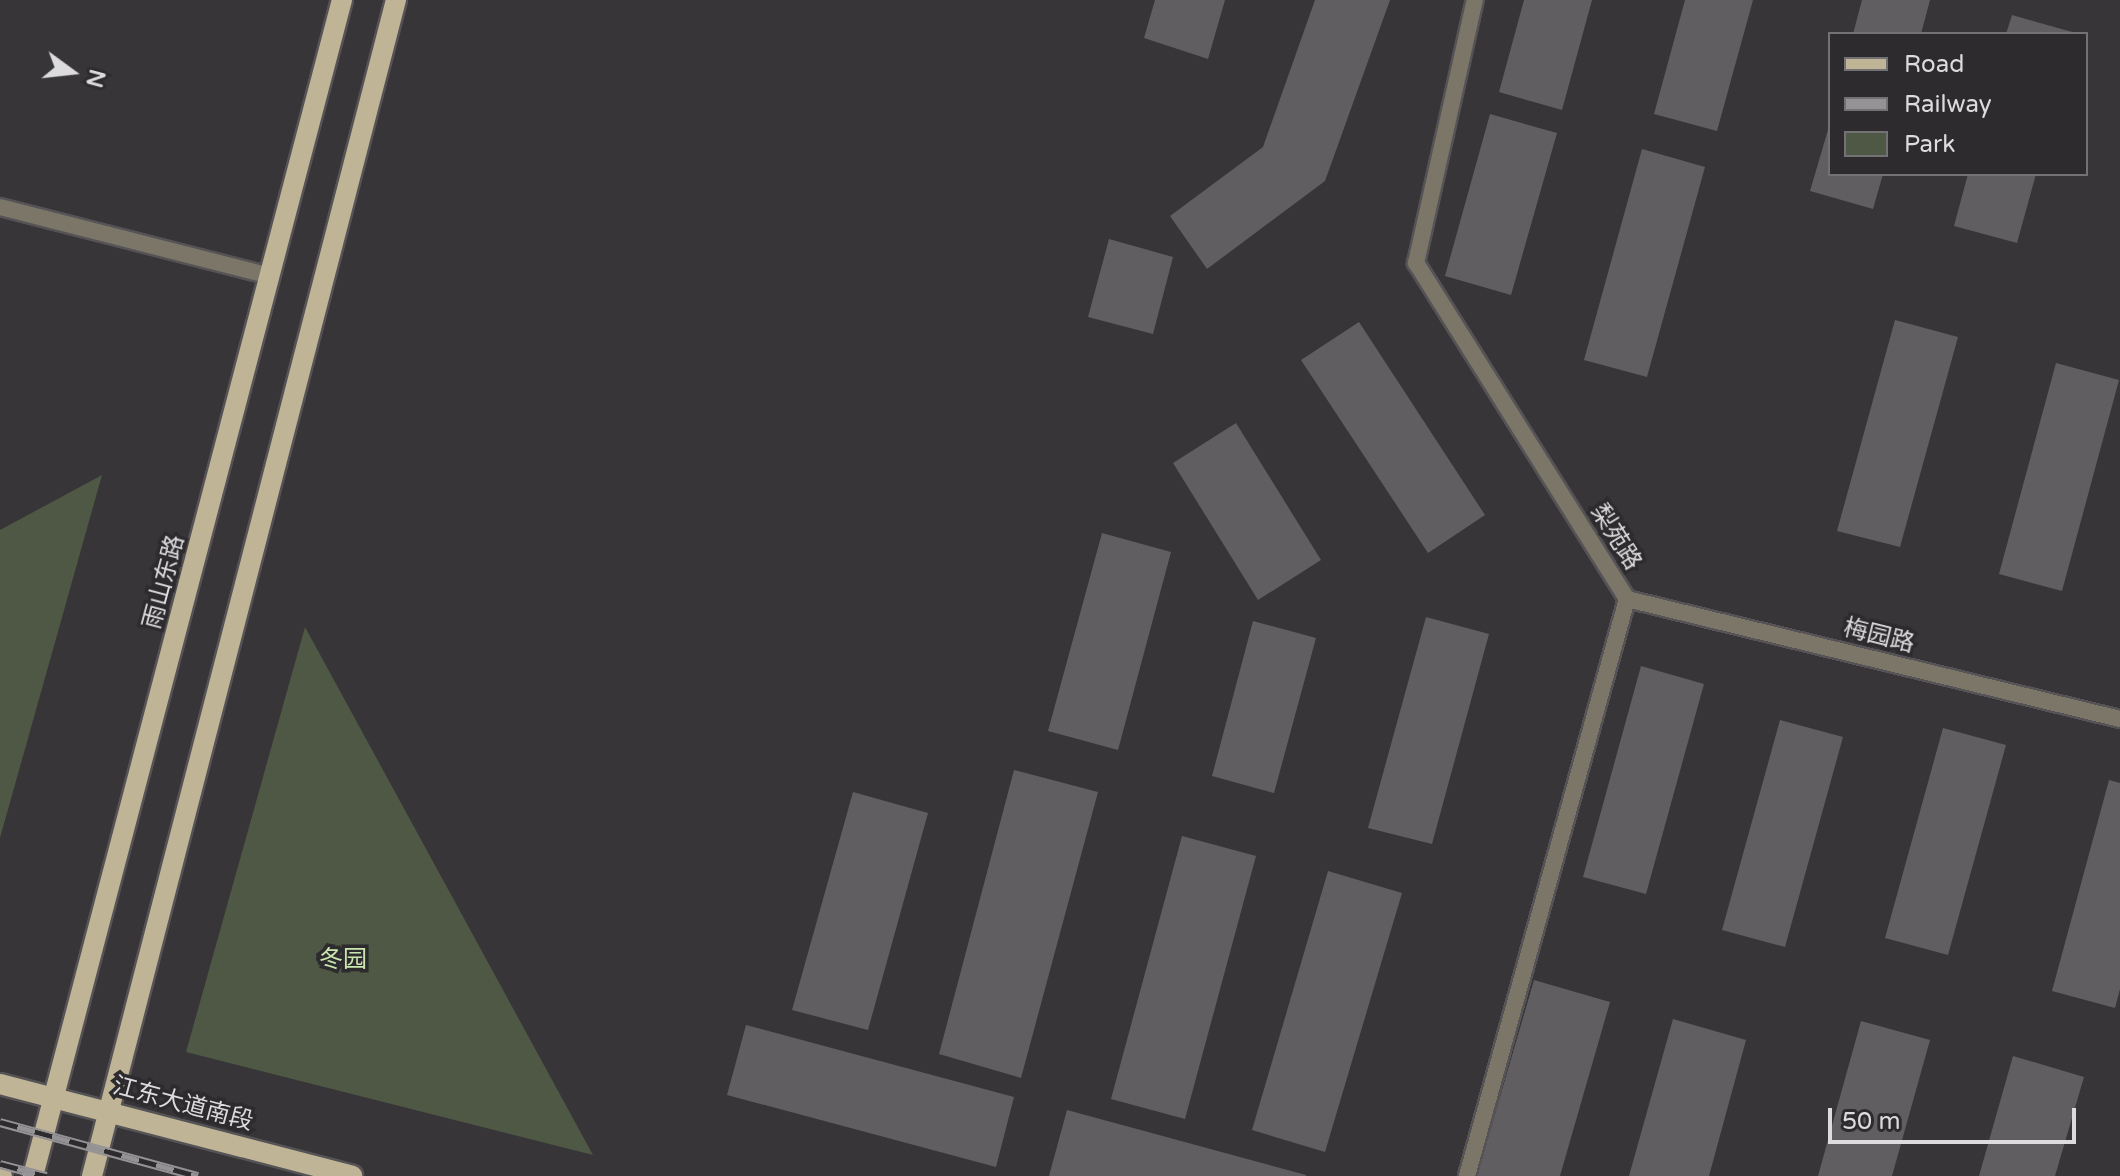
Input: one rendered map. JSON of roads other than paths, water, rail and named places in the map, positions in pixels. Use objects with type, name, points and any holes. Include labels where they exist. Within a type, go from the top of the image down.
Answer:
[{"type":"main road","name":"雨山东路","points":[[33,1176],[56,1099],[342,0]]},
{"type":"main road","points":[[92,1176],[396,0]]},
{"type":"main road","name":"江东大道南段","points":[[0,1084],[352,1176]]},
{"type":"street","name":"梨苑路","points":[[1467,1176],[1627,599],[1416,263],[1475,0]]},
{"type":"street","points":[[0,207],[270,276]]},
{"type":"street","name":"梅园路","points":[[1627,599],[2120,719]]},
{"type":"railway","points":[[0,1122],[198,1176]]},
{"type":"railway","points":[[0,1164],[46,1176]]},
{"type":"park label","name":"冬园","points":[[343,960]]}]
